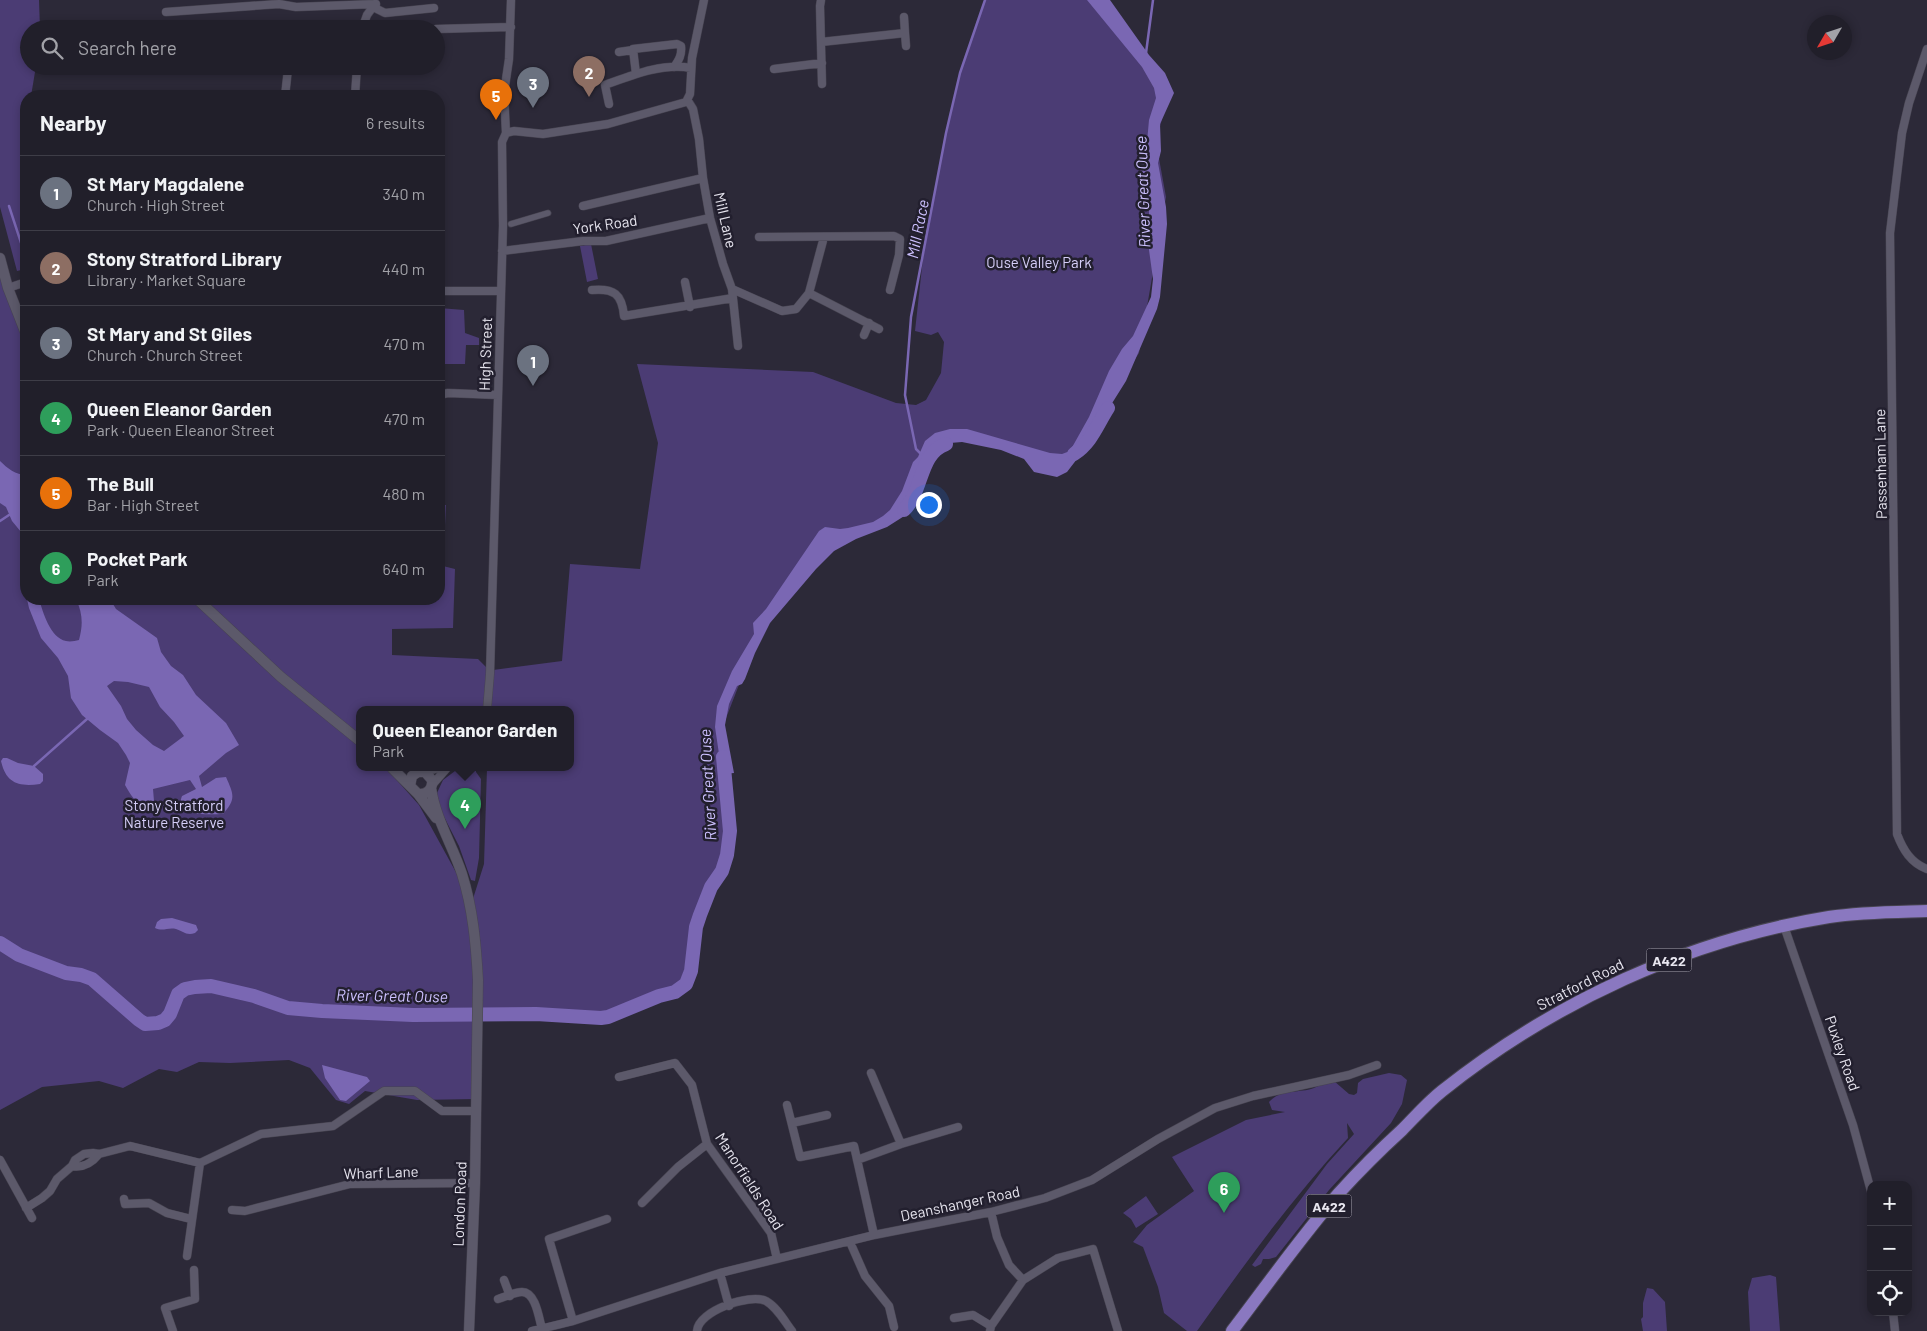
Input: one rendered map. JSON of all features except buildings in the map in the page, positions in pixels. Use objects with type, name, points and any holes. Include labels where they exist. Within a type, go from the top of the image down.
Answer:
[{"type":"main road","name":"Stratford Road","points":[[1232,1331],[1339,1194],[1388,1143],[1440,1092],[1554,1014],[1610,985],[1661,962],[1712,944],[1830,917],[1870,912],[1927,911]]},
{"type":"street","name":"High Street","points":[[487,706],[490,674],[502,291],[502,142],[506,133],[504,93],[511,0]]},
{"type":"street","points":[[506,133],[514,131],[543,134],[608,124],[680,105],[688,100],[691,68],[704,0]]},
{"type":"street","points":[[821,0],[822,84]]},
{"type":"street","points":[[376,3],[384,12],[434,8]]},
{"type":"street","points":[[166,12],[278,4],[296,7],[376,3]]},
{"type":"street","points":[[365,20],[376,3]]},
{"type":"street","points":[[904,17],[906,46]]},
{"type":"street","points":[[445,29],[510,27]]},
{"type":"street","points":[[821,42],[905,33]]},
{"type":"street","points":[[619,52],[676,44],[681,46],[682,53],[674,66]]},
{"type":"street","name":"Passenham Lane","points":[[1927,49],[1909,103],[1902,133],[1890,233],[1897,834],[1907,854],[1918,866],[1927,869]]},
{"type":"street","points":[[633,50],[636,74]]},
{"type":"street","points":[[774,69],[822,63]]},
{"type":"street","points":[[609,104],[605,84],[636,74],[674,66],[691,68]]},
{"type":"street","points":[[286,90],[287,75]]},
{"type":"street","points":[[355,90],[356,75]]},
{"type":"street","name":"Mill Lane","points":[[688,100],[693,109],[699,139],[710,218],[732,289],[738,346]]},
{"type":"street","points":[[583,206],[703,178]]},
{"type":"street","points":[[511,224],[548,213]]},
{"type":"street","name":"York Road","points":[[502,251],[582,241],[606,241],[710,218]]},
{"type":"street","points":[[732,289],[782,311],[796,310],[809,293],[824,236]]},
{"type":"street","points":[[759,237],[894,236],[900,239],[899,255],[890,290]]},
{"type":"street","points":[[0,258],[8,288],[20,319]]},
{"type":"street","points":[[685,282],[690,307]]},
{"type":"street","points":[[8,288],[20,284]]},
{"type":"street","points":[[592,290],[606,289],[613,291],[623,306],[624,316],[690,307],[733,298]]},
{"type":"street","points":[[445,291],[502,291]]},
{"type":"street","points":[[809,293],[879,329]]},
{"type":"street","points":[[864,335],[868,323]]},
{"type":"street","points":[[445,394],[498,395]]},
{"type":"street","points":[[203,605],[281,677],[356,737]]},
{"type":"street","points":[[395,771],[418,794],[440,825]]},
{"type":"street","points":[[410,786],[412,776],[418,771],[432,780],[434,802],[440,825]]},
{"type":"street","points":[[418,794],[426,793],[444,771]]},
{"type":"street","name":"London Road","points":[[440,825],[461,872],[469,896],[474,921],[478,980],[475,1183],[469,1331]]},
{"type":"street","name":"Puxley Road","points":[[1784,926],[1853,1124],[1868,1181]]},
{"type":"street","name":"Manorfields Road","points":[[619,1077],[675,1063],[692,1085],[707,1144],[771,1233],[777,1259]]},
{"type":"street","name":"Deanshanger Road","points":[[532,1331],[573,1321],[720,1273],[874,1235],[991,1212],[1045,1198],[1092,1180],[1215,1108],[1252,1096],[1349,1075],[1378,1065]]},
{"type":"street","points":[[871,1073],[901,1144]]},
{"type":"street","points":[[26,1208],[42,1198],[57,1179],[72,1166],[75,1160],[84,1154],[98,1154],[130,1146],[200,1163],[261,1134],[333,1126],[384,1091],[415,1091],[442,1111],[476,1110]]},
{"type":"street","points":[[787,1105],[800,1157],[854,1146],[874,1235]]},
{"type":"street","points":[[792,1122],[826,1115]]},
{"type":"street","points":[[857,1160],[901,1144],[958,1127]]},
{"type":"street","points":[[642,1203],[678,1167],[707,1144]]},
{"type":"street","points":[[0,1160],[32,1218]]},
{"type":"street","points":[[187,1256],[200,1163]]},
{"type":"street","name":"Wharf Lane","points":[[232,1210],[245,1211],[350,1184],[475,1183]]},
{"type":"street","points":[[124,1199],[125,1204],[149,1203],[167,1213],[191,1219]]},
{"type":"street","points":[[991,1212],[997,1237],[1009,1265],[1023,1280]]},
{"type":"street","points":[[573,1321],[549,1239],[607,1219]]},
{"type":"street","points":[[850,1242],[865,1276],[889,1306],[894,1327]]},
{"type":"street","points":[[954,1318],[973,1315],[991,1328],[1023,1280],[1058,1258],[1093,1249],[1118,1331]]},
{"type":"street","points":[[173,1331],[165,1308],[195,1298],[194,1270]]},
{"type":"street","points":[[720,1273],[729,1306]]},
{"type":"street","points":[[504,1280],[510,1296]]},
{"type":"street","points":[[498,1299],[522,1292],[529,1294],[534,1302],[542,1330]]},
{"type":"street","points":[[697,1331],[701,1319],[708,1313],[746,1300],[759,1299],[772,1305],[792,1331]]},
{"type":"street","points":[[1893,1316],[1895,1331]]},
{"type":"green space","points":[[0,0],[39,0],[40,20],[20,20],[20,75],[34,75],[32,90],[20,90],[20,270],[17,271],[0,207]]},
{"type":"green space","points":[[985,0],[1098,0],[1170,88],[1156,142],[1166,197],[1139,353],[1070,461],[945,433],[933,437],[900,513],[825,555],[761,628],[723,726],[730,831],[680,983],[647,1005],[600,1018],[537,1009],[478,1011],[476,1099],[417,1100],[365,1091],[349,1104],[336,1100],[310,1068],[289,1060],[230,1063],[199,1062],[177,1072],[159,1069],[123,1088],[99,1081],[42,1087],[0,1110],[0,258],[20,320],[20,605],[445,605],[445,566],[455,569],[453,628],[392,629],[392,655],[478,659],[488,669],[493,670],[562,661],[570,564],[640,569],[658,443],[637,364],[813,372],[896,403],[916,405],[926,400],[941,373],[944,342],[938,332],[931,335],[915,331],[923,258],[946,133],[960,73]],"holes":[[[356,706],[574,706],[574,771],[487,771],[484,864],[471,905],[469,896],[419,805],[389,771],[356,771]]]},
{"type":"green space","points":[[591,244],[598,279],[587,282],[580,246]]},
{"type":"green space","points":[[445,308],[464,310],[465,333],[479,338],[479,345],[466,345],[465,364],[445,364]]},
{"type":"green space","points":[[455,771],[476,771],[481,779],[479,858],[475,881],[471,880],[459,846],[441,811],[437,793],[443,780]]},
{"type":"green space","points":[[1389,1073],[1401,1075],[1407,1080],[1402,1104],[1391,1123],[1329,1190],[1276,1257],[1263,1259],[1261,1264],[1255,1267],[1252,1265],[1327,1164],[1354,1134],[1347,1123],[1348,1138],[1288,1208],[1197,1331],[1187,1331],[1164,1313],[1158,1287],[1143,1247],[1133,1242],[1147,1225],[1194,1191],[1172,1157],[1246,1120],[1285,1112],[1272,1110],[1269,1102],[1279,1095],[1311,1089],[1334,1081],[1349,1094],[1354,1095],[1357,1093],[1358,1083],[1363,1079]]},
{"type":"green space","points":[[1146,1196],[1158,1214],[1136,1228],[1131,1219],[1123,1213]]},
{"type":"green space","points":[[1770,1275],[1776,1277],[1780,1331],[1750,1331],[1748,1292],[1752,1278]]},
{"type":"green space","points":[[1647,1288],[1653,1289],[1665,1302],[1667,1331],[1643,1331],[1641,1319],[1643,1317],[1643,1303]]},
{"type":"shaded area","name":"River Great Ouse","points":[[1087,0],[1110,0],[1149,55],[1165,73],[1174,93],[1160,124],[1161,151],[1158,163],[1167,224],[1160,297],[1157,309],[1126,381],[1077,459],[1067,472],[1057,477],[1034,472],[1024,459],[1001,450],[962,442],[950,443],[930,455],[921,467],[914,491],[916,497],[909,513],[887,527],[856,539],[834,551],[770,623],[745,679],[742,684],[737,686],[729,704],[725,725],[734,773],[722,774],[715,727],[717,706],[732,671],[754,634],[753,623],[766,609],[819,531],[825,527],[848,528],[873,522],[883,516],[890,510],[902,491],[913,462],[918,457],[925,441],[935,433],[950,429],[967,429],[1050,453],[1062,454],[1070,451],[1089,417],[1109,371],[1122,349],[1133,336],[1151,297],[1153,279],[1149,250],[1149,193],[1138,165],[1147,142],[1149,120],[1156,98],[1154,88],[1142,67]]},
{"type":"shaded area","points":[[0,461],[12,471],[20,474],[20,531],[12,521],[6,507],[0,503]]},
{"type":"shaded area","points":[[28,605],[41,605],[51,630],[60,639],[66,641],[79,640],[82,624],[78,605],[114,605],[116,609],[157,638],[161,652],[171,666],[183,675],[196,695],[226,723],[239,745],[226,753],[199,776],[202,787],[216,778],[226,777],[231,788],[232,800],[223,814],[195,813],[183,808],[181,803],[182,796],[196,789],[190,780],[153,789],[154,801],[147,806],[139,803],[125,785],[130,763],[126,755],[118,743],[82,715],[71,698],[68,676],[58,658],[41,638]],"holes":[[[114,681],[149,687],[160,707],[184,736],[164,751],[153,745],[136,730],[107,686]]]},
{"type":"shaded area","points":[[3,758],[34,766],[43,774],[43,781],[40,784],[32,785],[14,782],[3,768],[1,761]]},
{"type":"shaded area","points":[[172,918],[196,925],[198,930],[195,933],[189,934],[176,929],[161,930],[155,928],[157,922],[161,919]]},
{"type":"shaded area","points":[[322,1065],[367,1077],[370,1081],[346,1101],[340,1100],[325,1078]]},
{"type":"waterway","name":"Mill Race","points":[[921,454],[916,449],[905,395],[911,317],[946,133],[960,73],[985,0]]},
{"type":"waterway","points":[[1146,53],[1153,0]]},
{"type":"waterway","points":[[9,206],[20,240]]},
{"type":"waterway","name":"River Great Ouse","points":[[1074,454],[1090,439],[1108,408]]},
{"type":"waterway","name":"River Great Ouse","points":[[904,510],[915,493],[931,456],[937,449],[946,444]]},
{"type":"waterway","points":[[0,521],[9,515]]},
{"type":"waterway","points":[[34,766],[87,719]]},
{"type":"waterway","name":"River Great Ouse","points":[[0,943],[19,955],[66,973],[92,979],[145,1024],[158,1023],[165,1020],[170,1014],[178,994],[185,989],[211,986],[254,996],[288,1008],[322,1011],[413,1015],[536,1014],[608,1017],[659,996],[675,992],[686,984],[691,971],[696,927],[711,887],[722,871],[727,855],[730,831],[723,757]]},
{"type":"place","name":"Stony Stratford Library","points":[[589,97]]},
{"type":"place","name":"St Mary and St Giles","points":[[533,108]]},
{"type":"place","name":"The Bull","points":[[496,120]]},
{"type":"place","name":"St Mary Magdalene","points":[[533,386]]},
{"type":"place","name":"Queen Eleanor Garden","points":[[465,829]]},
{"type":"place","name":"Pocket Park","points":[[1224,1213]]},
{"type":"park label","name":"Ouse Valley Park","points":[[1039,262]]},
{"type":"park label","name":"Stony Stratford Nature Reserve","points":[[174,814]]}]
